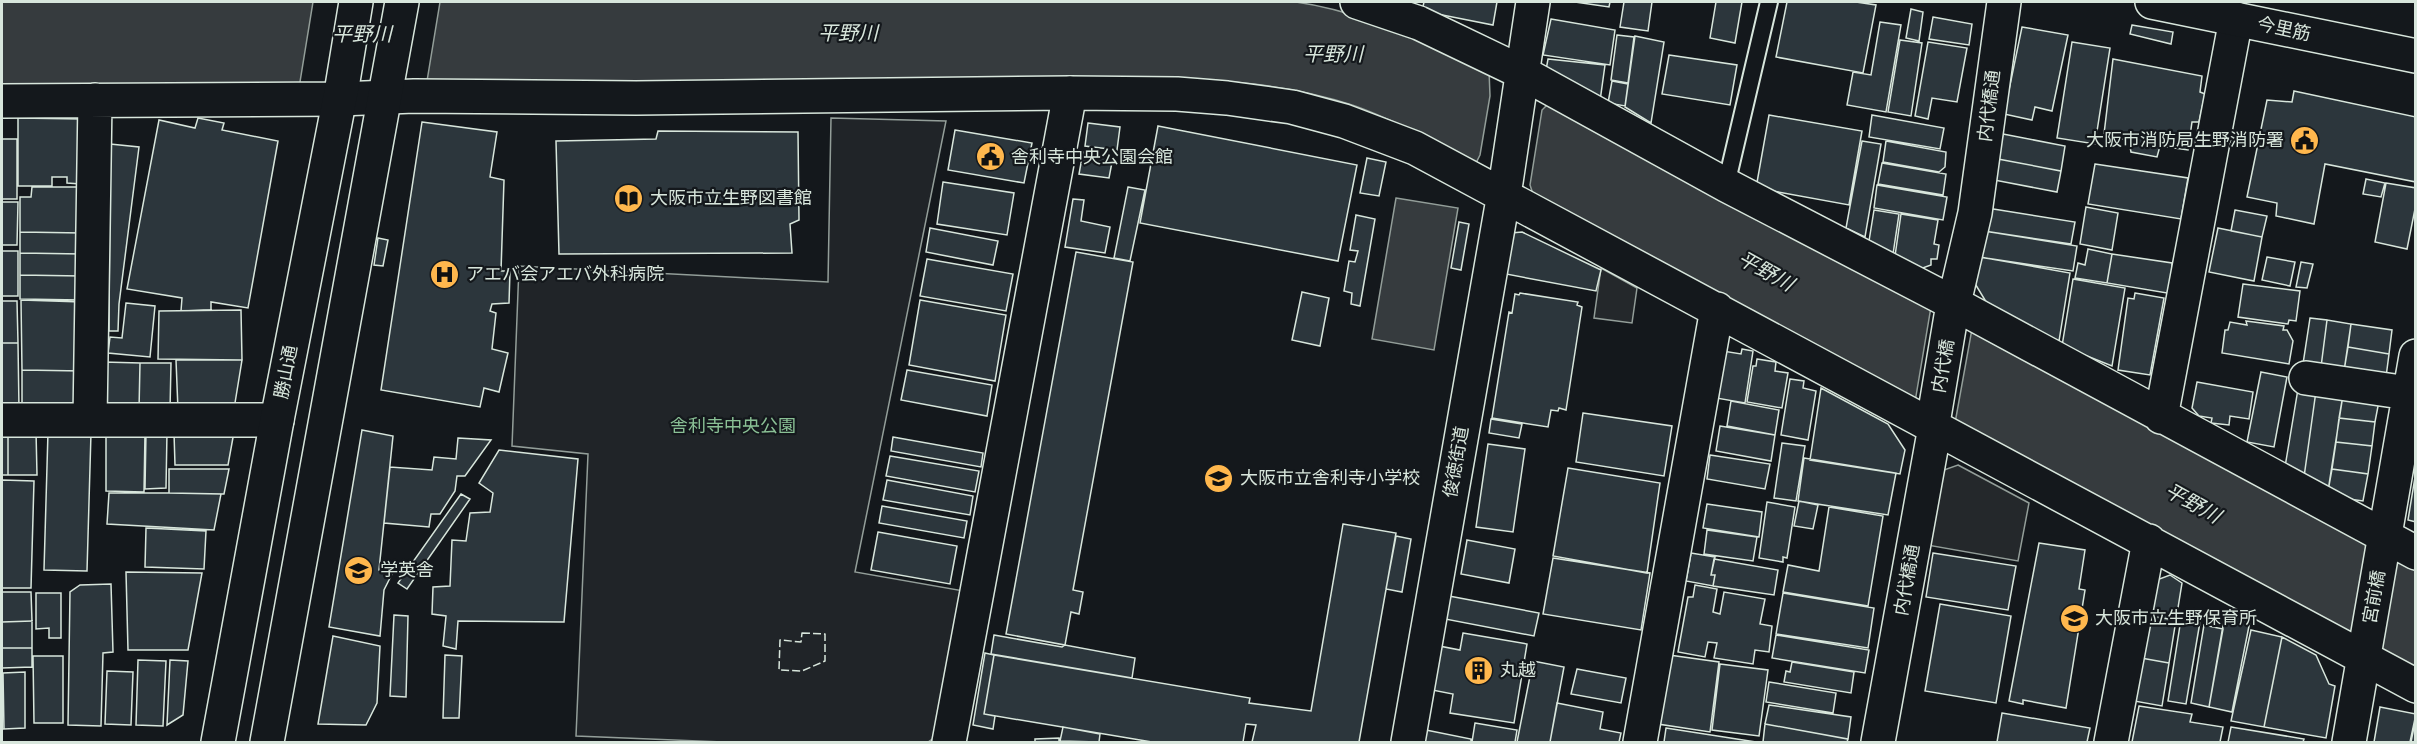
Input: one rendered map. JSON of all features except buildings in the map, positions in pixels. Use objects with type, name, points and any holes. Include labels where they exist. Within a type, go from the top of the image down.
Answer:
[{"type":"street","name":"勝山通","points":[[218,742],[277,420],[341,93],[356,2]]},
{"type":"street","points":[[267,742],[402,2]]},
{"type":"street","points":[[1357,2],[1419,22],[1520,79],[1726,185],[1953,310],[2161,417],[2384,542],[2415,553]]},
{"type":"street","name":"俊徳街道","points":[[1408,742],[1504,189],[1533,2]]},
{"type":"street","name":"内代橋通","points":[[1953,310],[1975,213],[2004,2]]},
{"type":"street","name":"今里筋","points":[[2152,2],[2415,56]]},
{"type":"street","points":[[2161,417],[2235,19]]},
{"type":"street","points":[[2,101],[386,92],[636,98],[1177,94],[1227,98],[1320,114],[1415,148],[1504,189],[1717,309],[1935,422],[2149,542],[2365,652],[2415,686]]},
{"type":"street","points":[[949,742],[1070,93]]},
{"type":"street","points":[[90,420],[95,100]]},
{"type":"street","points":[[1640,742],[1717,309]]},
{"type":"street","name":"内代橋","points":[[1935,422],[1953,310]]},
{"type":"street","name":"宮前橋","points":[[2349,742],[2415,356]]},
{"type":"street","points":[[2306,378],[2408,393]]},
{"type":"street","points":[[2,420],[277,420]]},
{"type":"street","name":"内代橋通","points":[[1878,742],[1935,422]]},
{"type":"street","points":[[2111,742],[2149,542]]},
{"type":"lane","points":[[1726,185],[1768,2]]},
{"type":"green space","name":"舎利寺中央公園","points":[[831,118],[946,121],[855,572],[964,591],[938,735],[928,742],[723,742],[576,736],[588,454],[512,446],[519,266],[828,282]]},
{"type":"shaded area","points":[[1601,268],[1637,288],[1632,323],[1594,318]]},
{"type":"shaded area","points":[[1958,465],[2029,503],[2018,561],[1927,545],[1941,471]]},
{"type":"water","name":"平野川","points":[[2,2],[1296,2],[1338,11],[1378,23],[1457,56],[2415,570],[2415,668],[1420,134],[1370,112],[1331,99],[1265,86],[1176,78],[2,86]]},
{"type":"water","points":[[1396,198],[1458,208],[1434,350],[1372,339]]},
{"type":"pier","points":[[313,2],[440,2],[426,87],[299,88]]},
{"type":"pier","points":[[1489,70],[1550,102],[1542,110],[1530,185],[1534,197],[1475,165],[1480,155],[1490,96]]},
{"type":"pier","points":[[1931,307],[1972,329],[1955,423],[1915,402]]},
{"type":"fence","points":[[802,633],[825,634],[825,661],[802,671],[779,670],[780,640],[801,642],[802,633]]},
{"type":"place","name":"大阪市消防局生野消防署","points":[[2305,140]]},
{"type":"place","name":"舎利寺中央公園会館","points":[[990,157]]},
{"type":"place","name":"大阪市立生野図書館","points":[[629,198]]},
{"type":"place","name":"アエバ会アエバ外科病院","points":[[445,274]]},
{"type":"place","name":"大阪市立舎利寺小学校","points":[[1219,478]]},
{"type":"place","name":"学英舎","points":[[359,570]]},
{"type":"place","name":"大阪市立生野保育所","points":[[2074,618]]},
{"type":"place","name":"丸越","points":[[1479,670]]}]
